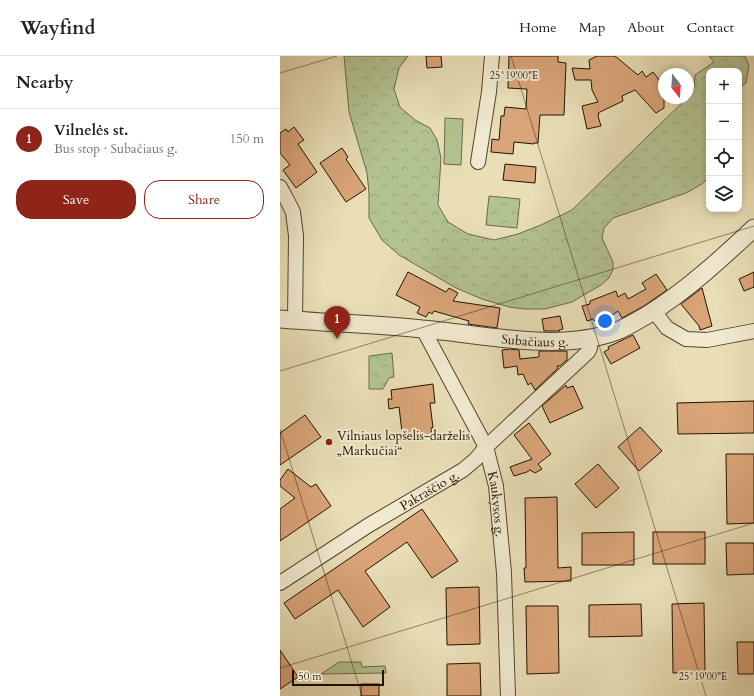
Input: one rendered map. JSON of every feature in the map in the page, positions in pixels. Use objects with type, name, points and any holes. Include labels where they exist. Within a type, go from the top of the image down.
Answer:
[{"type":"street","points":[[478,162],[489,92],[492,56]]},
{"type":"street","points":[[280,188],[293,212],[296,236],[288,320]]},
{"type":"street","name":"Subačiaus g.","points":[[288,320],[423,329],[551,342],[589,339],[617,331],[654,311],[698,278],[754,228]]},
{"type":"street","points":[[654,311],[667,328],[686,339],[707,340],[754,331]]},
{"type":"street","name":"Kaukysos g.","points":[[423,329],[486,447],[496,486],[504,573],[508,696]]},
{"type":"street","name":"Pakraščio g.","points":[[280,583],[369,525],[463,470],[588,352],[590,348],[589,339]]},
{"type":"green space","points":[[344,56],[408,56],[399,68],[394,89],[400,107],[415,120],[430,128],[437,140],[441,158],[438,205],[448,222],[468,234],[494,240],[518,234],[572,210],[681,104],[694,104],[695,75],[714,62],[709,56],[745,56],[749,66],[746,83],[742,86],[742,68],[706,68],[706,180],[686,193],[613,218],[604,228],[602,238],[613,262],[613,269],[609,278],[601,285],[572,302],[545,309],[509,307],[482,299],[456,288],[399,255],[382,240],[369,218],[367,173],[349,112]]},
{"type":"green space","points":[[445,118],[463,119],[461,165],[444,164]]},
{"type":"green space","points":[[489,196],[520,199],[517,228],[486,225]]},
{"type":"green space","points":[[392,353],[394,377],[389,378],[383,389],[369,389],[369,356]]},
{"type":"green space","points":[[339,662],[361,662],[362,667],[385,666],[386,673],[321,674]]},
{"type":"building","points":[[426,56],[441,56],[442,67],[427,68]]},
{"type":"building","points":[[509,56],[558,56],[558,62],[566,63],[564,115],[540,115],[538,143],[514,142],[513,154],[491,152],[492,139],[499,140],[501,116],[504,116],[505,107],[526,109],[527,89],[508,88]]},
{"type":"building","points":[[597,56],[615,56],[638,75],[642,71],[646,77],[653,72],[658,78],[658,104],[664,104],[664,108],[656,113],[635,90],[622,96],[623,101],[598,113],[601,126],[587,129],[582,106],[598,102],[592,90],[591,80],[575,80],[572,68],[590,69],[589,60]]},
{"type":"building","points":[[294,127],[304,140],[298,144],[317,172],[296,188],[283,170],[290,165],[280,153],[280,133],[286,129],[288,132]]},
{"type":"building","points":[[342,148],[348,157],[346,159],[366,189],[346,202],[320,163]]},
{"type":"building","points":[[505,164],[536,167],[535,183],[503,180]]},
{"type":"building","points":[[408,272],[446,292],[449,288],[458,293],[453,301],[500,308],[497,328],[468,324],[469,321],[434,311],[432,314],[429,312],[426,317],[417,313],[420,307],[396,295]]},
{"type":"building","points":[[754,272],[754,287],[744,291],[739,279]]},
{"type":"building","points":[[656,274],[667,290],[644,306],[622,318],[618,311],[614,314],[594,321],[593,319],[587,321],[582,306],[590,304],[590,301],[616,291],[618,297],[625,293],[628,299],[646,289],[642,283]]},
{"type":"building","points":[[702,288],[712,326],[700,330],[699,326],[681,304]]},
{"type":"building","points":[[560,316],[563,329],[559,330],[560,331],[544,331],[542,319]]},
{"type":"building","points":[[633,335],[640,348],[611,364],[604,352],[609,349],[608,347]]},
{"type":"building","points":[[502,350],[519,350],[520,359],[539,357],[539,351],[567,351],[567,360],[560,366],[557,366],[558,368],[535,390],[531,383],[528,385],[523,374],[518,375],[517,366],[504,368]]},
{"type":"building","points":[[433,384],[435,403],[430,403],[433,428],[431,428],[432,436],[405,438],[404,432],[402,432],[399,407],[389,409],[388,399],[392,399],[391,390]]},
{"type":"building","points":[[566,385],[567,388],[573,386],[583,408],[550,423],[542,406]]},
{"type":"building","points":[[754,401],[754,433],[678,434],[677,403]]},
{"type":"building","points":[[305,415],[321,437],[280,465],[280,433]]},
{"type":"building","points":[[529,423],[551,454],[538,464],[542,469],[535,473],[530,470],[514,476],[510,467],[532,459],[514,435]]},
{"type":"building","points":[[640,427],[662,451],[639,471],[618,447]]},
{"type":"building","points":[[726,454],[754,454],[754,523],[727,524]]},
{"type":"building","points":[[598,464],[619,488],[596,508],[575,484]]},
{"type":"building","points":[[288,469],[311,487],[316,484],[331,506],[280,541],[280,509],[295,498],[280,486],[280,480]]},
{"type":"building","points":[[557,497],[558,568],[571,567],[571,581],[525,582],[525,498]]},
{"type":"building","points":[[422,509],[458,561],[432,578],[407,542],[365,571],[390,607],[363,627],[338,590],[295,619],[284,603]]},
{"type":"building","points":[[634,532],[634,565],[582,565],[582,533]]},
{"type":"building","points":[[653,532],[705,532],[705,564],[653,564]]},
{"type":"building","points":[[726,543],[754,543],[754,574],[727,575]]},
{"type":"building","points":[[479,587],[480,644],[447,645],[446,588]]},
{"type":"building","points":[[704,603],[705,672],[673,673],[672,604]]},
{"type":"building","points":[[641,604],[642,636],[589,637],[589,605]]},
{"type":"building","points":[[526,606],[558,606],[559,673],[527,674]]},
{"type":"building","points":[[737,642],[754,642],[754,674],[738,674]]},
{"type":"building","points":[[280,650],[298,677],[280,689]]},
{"type":"building","points":[[480,663],[481,696],[447,696],[447,664]]},
{"type":"building","points":[[361,684],[379,684],[379,696],[361,696]]},
{"type":"place","name":"Vilnelės st.","points":[[337,339]]},
{"type":"place","name":"Vilniaus lopšelis-darželis „Markučiai“","points":[[329,442]]}]
